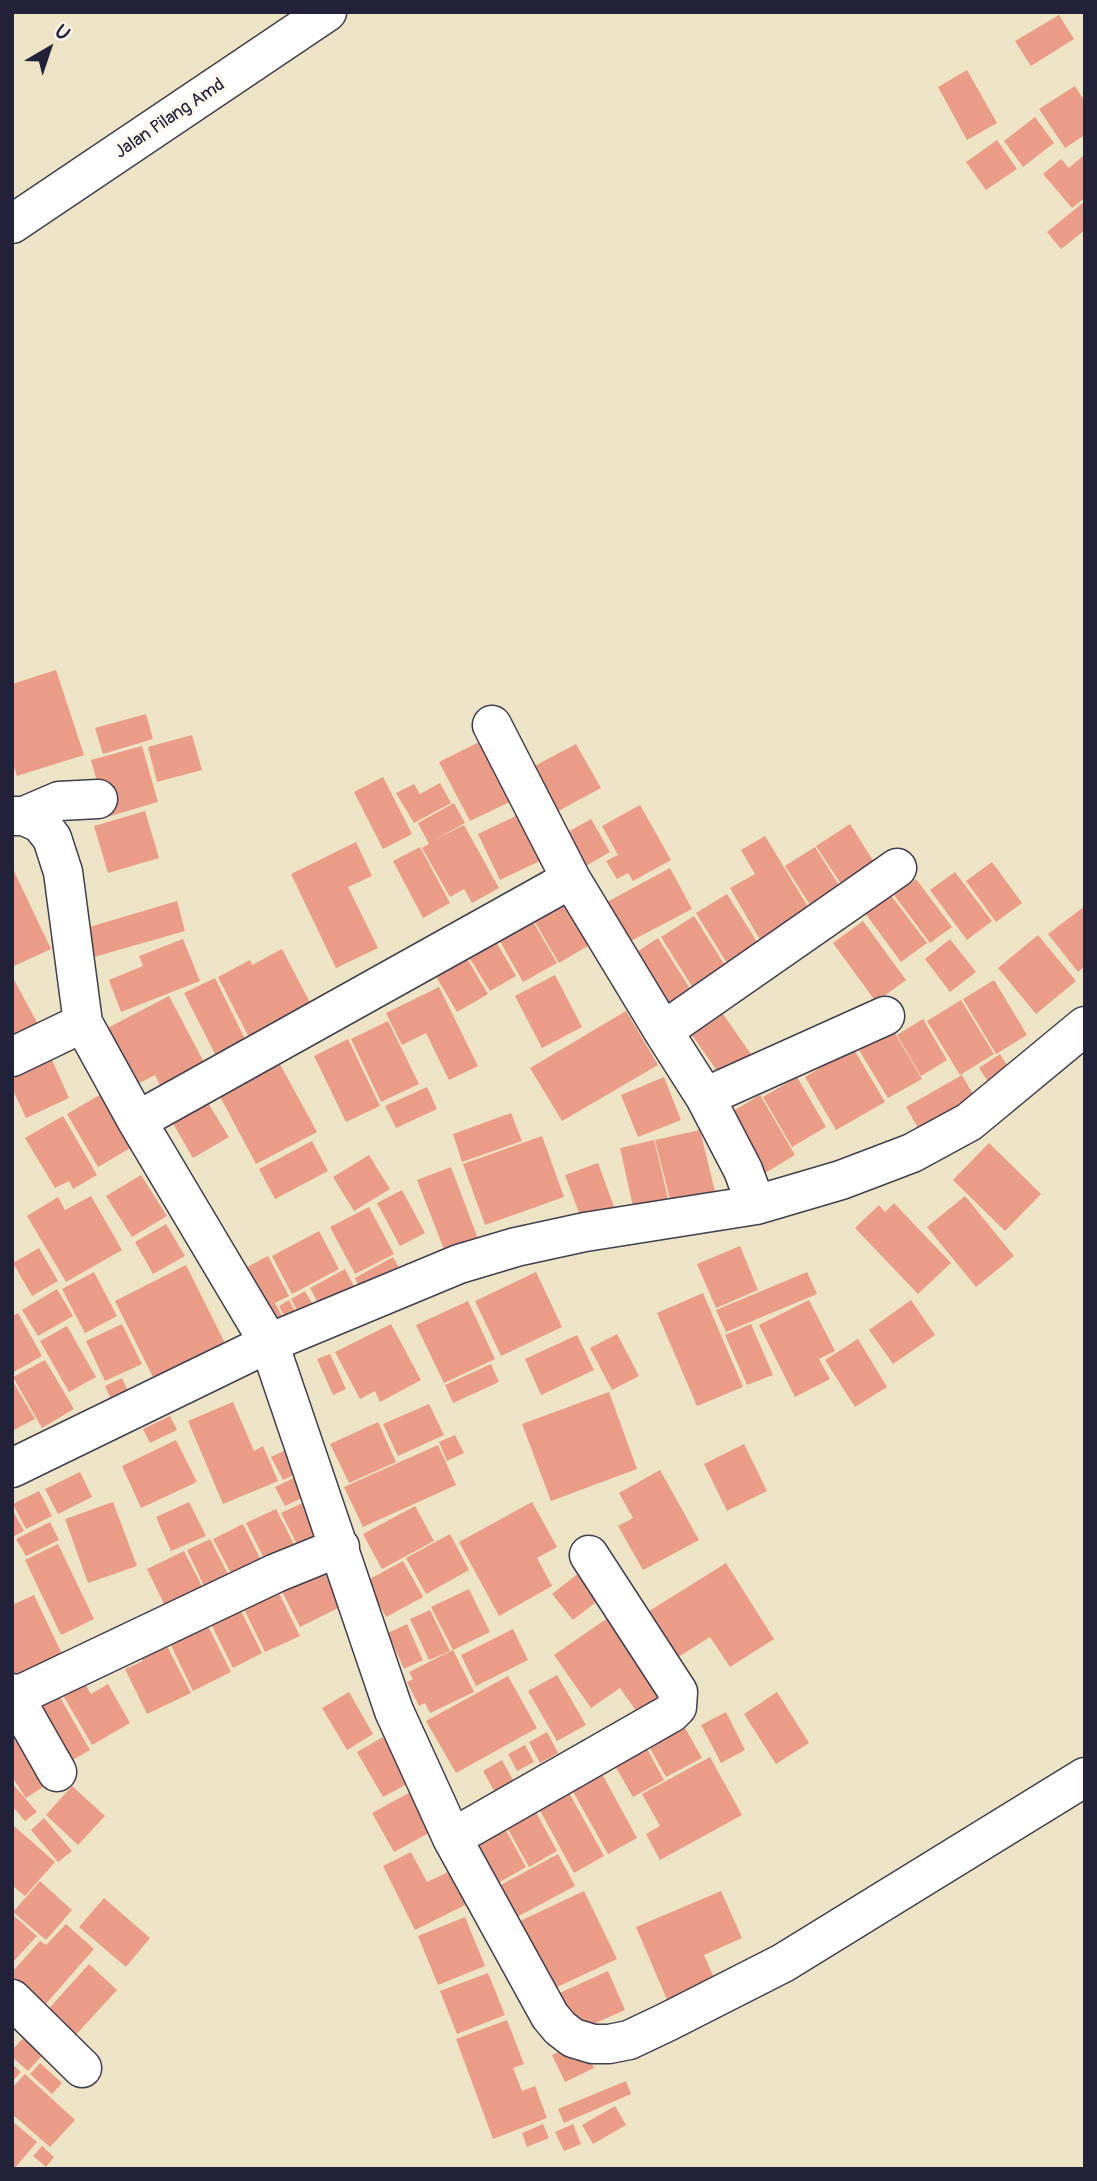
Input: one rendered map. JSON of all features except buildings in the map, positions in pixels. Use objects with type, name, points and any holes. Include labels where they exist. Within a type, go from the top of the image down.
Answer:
[{"type":"street","name":"Jalan Pilang Amd","points":[[12,224],[327,12]]},
{"type":"street","points":[[492,725],[571,879],[705,1097],[743,1170],[756,1205]]},
{"type":"street","points":[[18,816],[59,801],[99,799]]},
{"type":"street","points":[[18,816],[40,823],[52,838],[63,872],[83,1023],[137,1121],[269,1343],[394,1711],[452,1839],[560,2028],[573,2038],[609,2045],[629,2040],[667,2022],[783,1963],[1085,1777]]},
{"type":"street","points":[[663,1031],[897,868]]},
{"type":"street","points":[[137,1121],[571,879]]},
{"type":"street","points":[[705,1097],[885,1016]]},
{"type":"street","points":[[12,1057],[83,1023]]},
{"type":"street","points":[[12,1468],[269,1343],[459,1264],[516,1247],[585,1232],[756,1205],[841,1180],[912,1153],[969,1122],[1085,1026]]},
{"type":"street","points":[[57,1772],[13,1695],[275,1573],[340,1547]]},
{"type":"street","points":[[452,1839],[671,1713],[677,1707],[678,1692],[589,1555]]},
{"type":"street","points":[[12,1999],[82,2068]]}]
